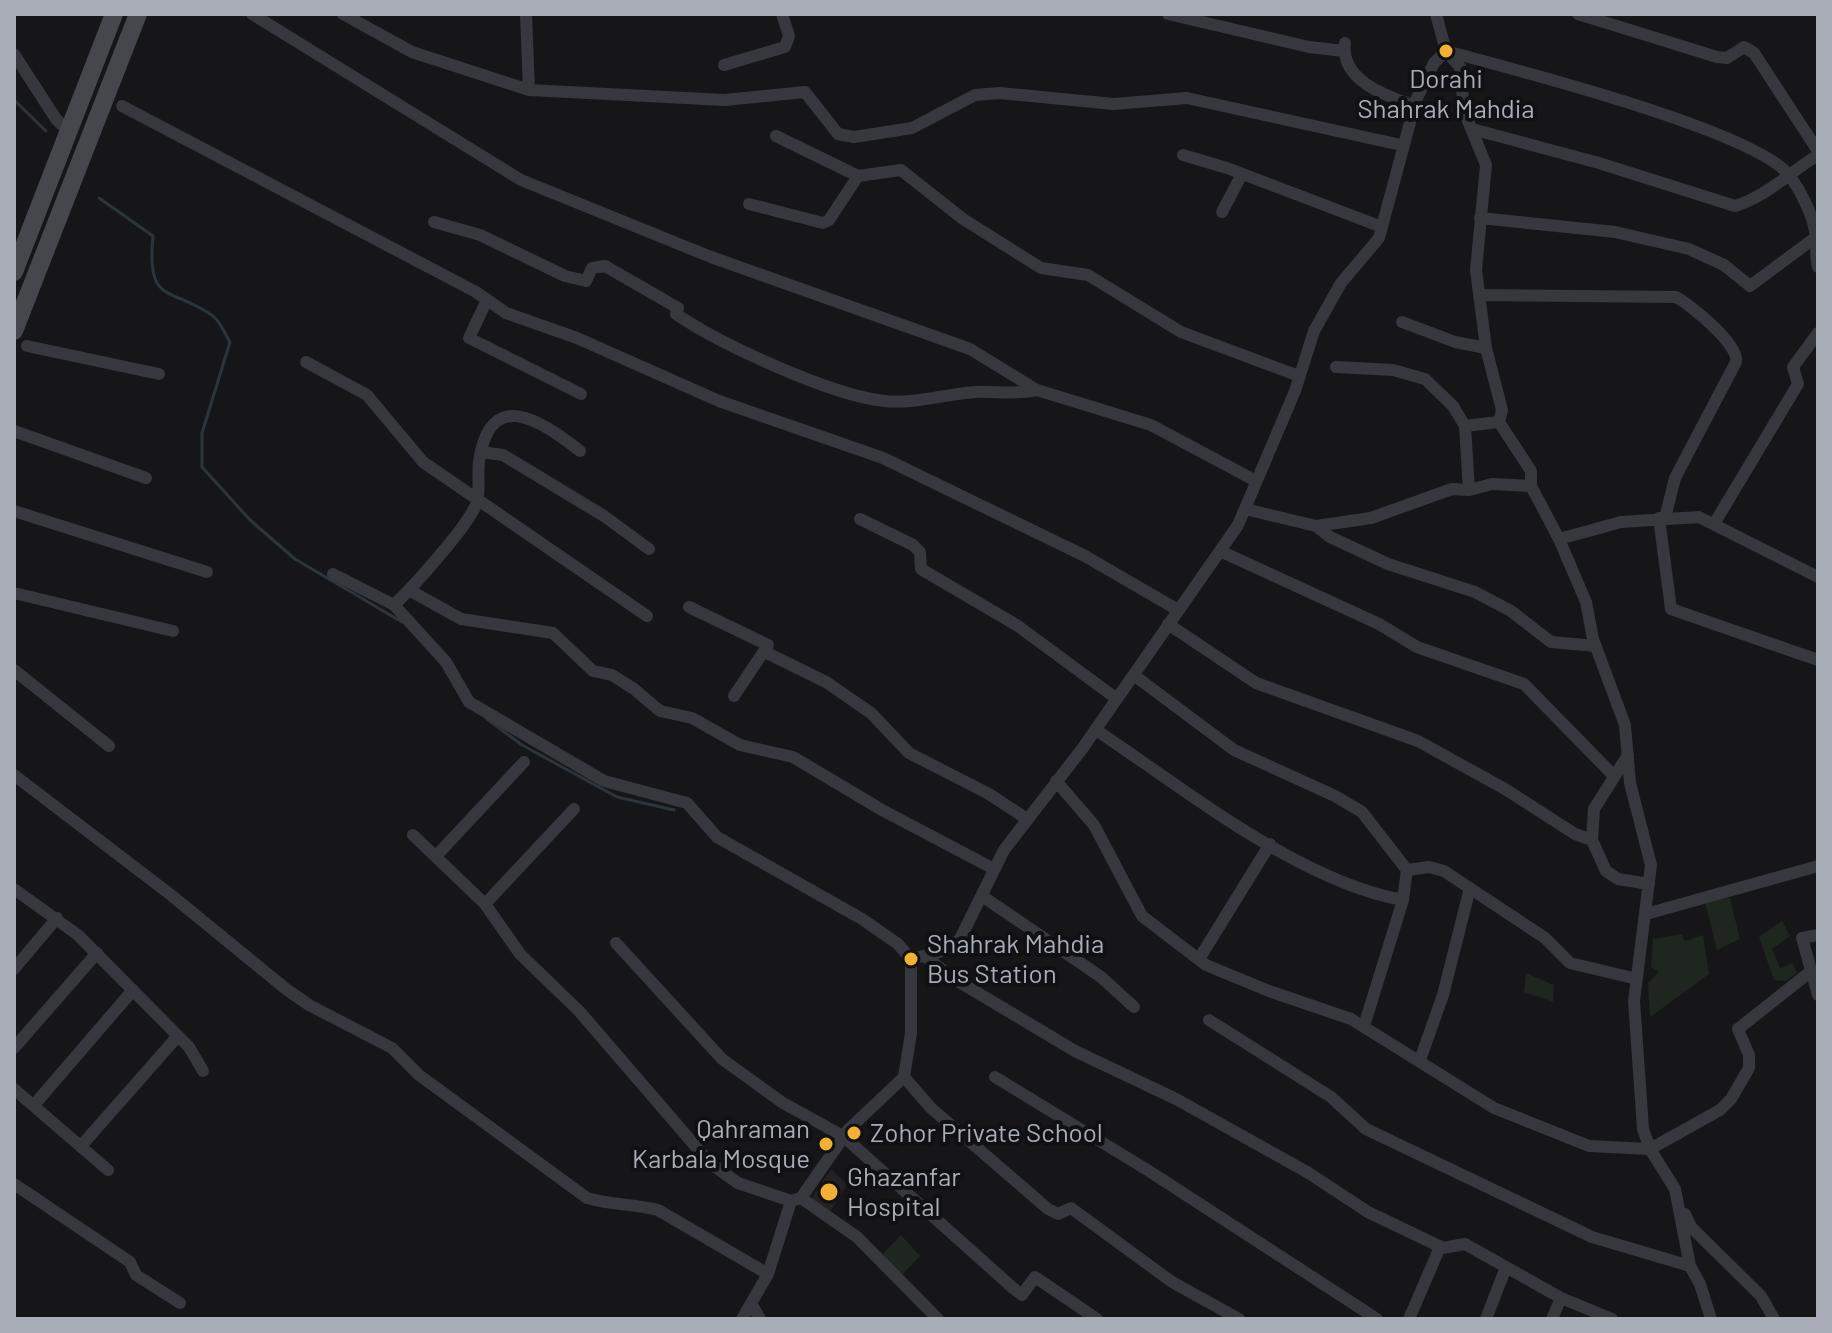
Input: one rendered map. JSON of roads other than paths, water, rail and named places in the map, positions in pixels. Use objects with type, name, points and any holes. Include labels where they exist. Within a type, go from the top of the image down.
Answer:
[{"type":"main road","points":[[14,272],[114,14]]},
{"type":"main road","points":[[14,331],[138,14]]},
{"type":"street","points":[[252,14],[521,180],[711,257],[970,349],[1037,390],[1151,425],[1256,481]]},
{"type":"street","points":[[343,14],[412,52],[529,90],[725,100],[805,92],[838,134],[854,137],[912,128],[975,95],[1000,93],[1114,104],[1187,98],[1401,145]]},
{"type":"street","points":[[526,14],[529,90]]},
{"type":"street","points":[[1168,14],[1309,47],[1344,47],[1363,83],[1415,106]]},
{"type":"street","points":[[1436,14],[1446,51],[1460,67],[1464,111],[1486,165],[1476,270],[1486,348],[1502,410],[1499,422],[1531,471],[1531,486],[1559,539],[1586,602],[1596,646],[1625,725],[1630,783],[1651,865],[1637,979],[1637,1075],[1643,1129],[1650,1149],[1675,1189],[1691,1227],[1761,1296],[1774,1319]]},
{"type":"street","points":[[1472,129],[1599,163],[1735,206],[1774,189],[1788,174],[1818,153],[1754,53],[1744,47],[1727,58],[1717,57],[1578,14]]},
{"type":"street","points":[[724,65],[785,47],[789,36],[784,15]]},
{"type":"street","points":[[911,959],[947,950],[960,939],[994,869],[1027,819],[1135,676],[1245,509],[1314,331],[1341,283],[1379,238],[1392,200],[1401,145],[1434,63],[1446,51]]},
{"type":"street","points":[[1446,51],[1718,134],[1765,157],[1788,174],[1801,195],[1816,237],[1814,253],[1818,267]]},
{"type":"street","points":[[14,54],[56,119],[70,133]]},
{"type":"street","points":[[122,106],[487,300],[506,313],[577,338],[719,401],[883,458],[1085,556],[1178,610]]},
{"type":"street","points":[[776,136],[858,176],[901,170],[963,219],[1041,268],[1088,275],[1181,332],[1299,376]]},
{"type":"street","points":[[1183,155],[1382,227]]},
{"type":"street","points":[[1222,212],[1242,174]]},
{"type":"street","points":[[749,204],[823,223],[829,220],[858,176]]},
{"type":"street","points":[[1480,218],[1615,232],[1689,249],[1724,265],[1750,286],[1816,237]]},
{"type":"street","points":[[434,222],[480,235],[565,276],[586,281],[592,268],[605,266],[678,308],[676,314],[686,321],[743,352],[862,397],[907,401],[940,395],[1037,390]]},
{"type":"street","points":[[1479,295],[1676,297],[1689,304],[1734,349],[1736,362],[1675,478],[1662,518],[1671,609],[1818,660]]},
{"type":"street","points":[[487,300],[469,331],[469,338],[581,394]]},
{"type":"street","points":[[1402,322],[1455,342],[1486,348]]},
{"type":"street","points":[[1714,524],[1798,384],[1793,367],[1818,333]]},
{"type":"street","points":[[27,346],[159,374]]},
{"type":"street","points":[[306,362],[367,395],[423,462],[647,616]]},
{"type":"street","points":[[1336,367],[1393,370],[1425,379],[1453,406],[1465,426],[1469,490]]},
{"type":"street","points":[[394,605],[478,501],[481,452],[498,417],[505,414],[527,419],[556,432],[580,451]]},
{"type":"street","points":[[1465,426],[1499,422]]},
{"type":"street","points":[[14,431],[146,478]]},
{"type":"street","points":[[481,452],[503,455],[604,516],[649,549]]},
{"type":"street","points":[[1245,509],[1316,526],[1371,518],[1452,489],[1469,490],[1492,484],[1531,486]]},
{"type":"street","points":[[14,511],[207,572]]},
{"type":"street","points":[[1559,539],[1621,522],[1699,517],[1818,577]]},
{"type":"street","points":[[860,519],[913,545],[920,552],[921,569],[1018,626],[1117,699]]},
{"type":"street","points":[[1316,526],[1330,537],[1388,564],[1475,592],[1511,611],[1551,642],[1596,646]]},
{"type":"street","points":[[1220,551],[1379,624],[1417,647],[1524,684],[1614,776]]},
{"type":"street","points":[[333,574],[394,605],[446,662],[469,702],[604,781],[687,803],[717,837],[862,919],[898,944],[911,959],[911,1033],[904,1077],[875,1101],[843,1136],[796,1199],[768,1274],[742,1319]]},
{"type":"street","points":[[409,590],[461,619],[553,633],[593,671],[612,675],[660,711],[692,718],[740,745],[793,757],[882,810],[994,869]]},
{"type":"street","points":[[14,593],[173,631]]},
{"type":"street","points":[[689,607],[768,645],[734,696]]},
{"type":"street","points":[[1168,624],[1256,683],[1418,741],[1505,789],[1575,834],[1592,840]]},
{"type":"street","points":[[765,652],[826,682],[871,713],[909,753],[989,794],[1027,819]]},
{"type":"street","points":[[14,670],[109,746]]},
{"type":"street","points":[[1135,676],[1234,750],[1335,796],[1362,812],[1407,870],[1403,900],[1364,1026]]},
{"type":"street","points":[[1096,730],[1270,844],[1370,895],[1403,900]]},
{"type":"street","points":[[1628,755],[1594,809],[1592,840],[1606,871],[1618,879],[1649,884]]},
{"type":"street","points":[[437,855],[524,762]]},
{"type":"street","points":[[14,775],[171,895],[286,989],[309,1005],[392,1048],[431,1084],[587,1198],[616,1206],[643,1206],[658,1210],[768,1274]]},
{"type":"street","points":[[1056,781],[1094,825],[1142,916],[1199,959],[1269,991],[1364,1026],[1494,1108],[1589,1146],[1650,1149],[1720,1110],[1731,1099],[1749,1068],[1749,1055],[1738,1029],[1810,972]]},
{"type":"street","points":[[485,904],[574,809]]},
{"type":"street","points":[[413,835],[485,904],[520,954],[579,1011],[710,1163],[738,1183],[796,1199],[857,1237],[938,1319]]},
{"type":"street","points":[[1199,959],[1270,844]]},
{"type":"street","points":[[1646,914],[1818,866]]},
{"type":"street","points":[[1407,870],[1429,867],[1470,888],[1545,938],[1570,963],[1637,979]]},
{"type":"street","points":[[1420,1060],[1443,995],[1470,888]]},
{"type":"street","points":[[14,889],[57,918],[97,953],[189,1047],[203,1071]]},
{"type":"street","points":[[982,896],[1101,977],[1134,1007]]},
{"type":"street","points":[[14,969],[57,918]]},
{"type":"street","points":[[1818,935],[1802,938],[1818,995]]},
{"type":"street","points":[[616,943],[722,1059],[783,1103],[843,1136],[1013,1288],[1022,1295],[1035,1277],[1097,1319]]},
{"type":"street","points":[[14,1048],[97,953]]},
{"type":"street","points":[[925,956],[951,977],[1075,1051],[1176,1099],[1307,1172],[1368,1212],[1440,1247],[1465,1244],[1561,1298],[1609,1318]]},
{"type":"street","points":[[34,1105],[133,990]]},
{"type":"street","points":[[1209,1020],[1331,1097],[1366,1129],[1592,1237],[1690,1266]]},
{"type":"street","points":[[81,1146],[177,1037]]},
{"type":"street","points":[[904,1077],[931,1108],[1048,1209],[1058,1214],[1071,1208],[1172,1282],[1239,1319]]},
{"type":"street","points":[[995,1077],[1149,1171],[1377,1319]]},
{"type":"street","points":[[14,1089],[108,1170]]},
{"type":"street","points":[[14,1184],[130,1262],[136,1275],[180,1303]]},
{"type":"street","points":[[1675,1189],[1690,1266],[1700,1284],[1711,1319]]},
{"type":"street","points":[[1409,1319],[1440,1247]]},
{"type":"street","points":[[1486,1319],[1506,1267]]},
{"type":"street","points":[[1552,1319],[1561,1298]]},
{"type":"street","points":[[752,1305],[760,1319]]},
{"type":"waterway","points":[[14,100],[46,131]]},
{"type":"waterway","points":[[99,198],[153,236],[153,273],[164,291],[213,316],[230,342],[202,433],[202,467],[250,520],[295,559],[402,622]]},
{"type":"waterway","points":[[487,719],[522,745],[617,797],[674,810]]},
{"type":"place","name":"Dorahi Shahrak Mahdia","points":[[1446,51]]},
{"type":"place","name":"Shahrak Mahdia Bus Station","points":[[911,959]]},
{"type":"place","name":"Zohor Private School","points":[[854,1133]]},
{"type":"place","name":"Qahraman Karbala Mosque","points":[[826,1144]]},
{"type":"place","name":"Ghazanfar Hospital","points":[[829,1192]]}]
